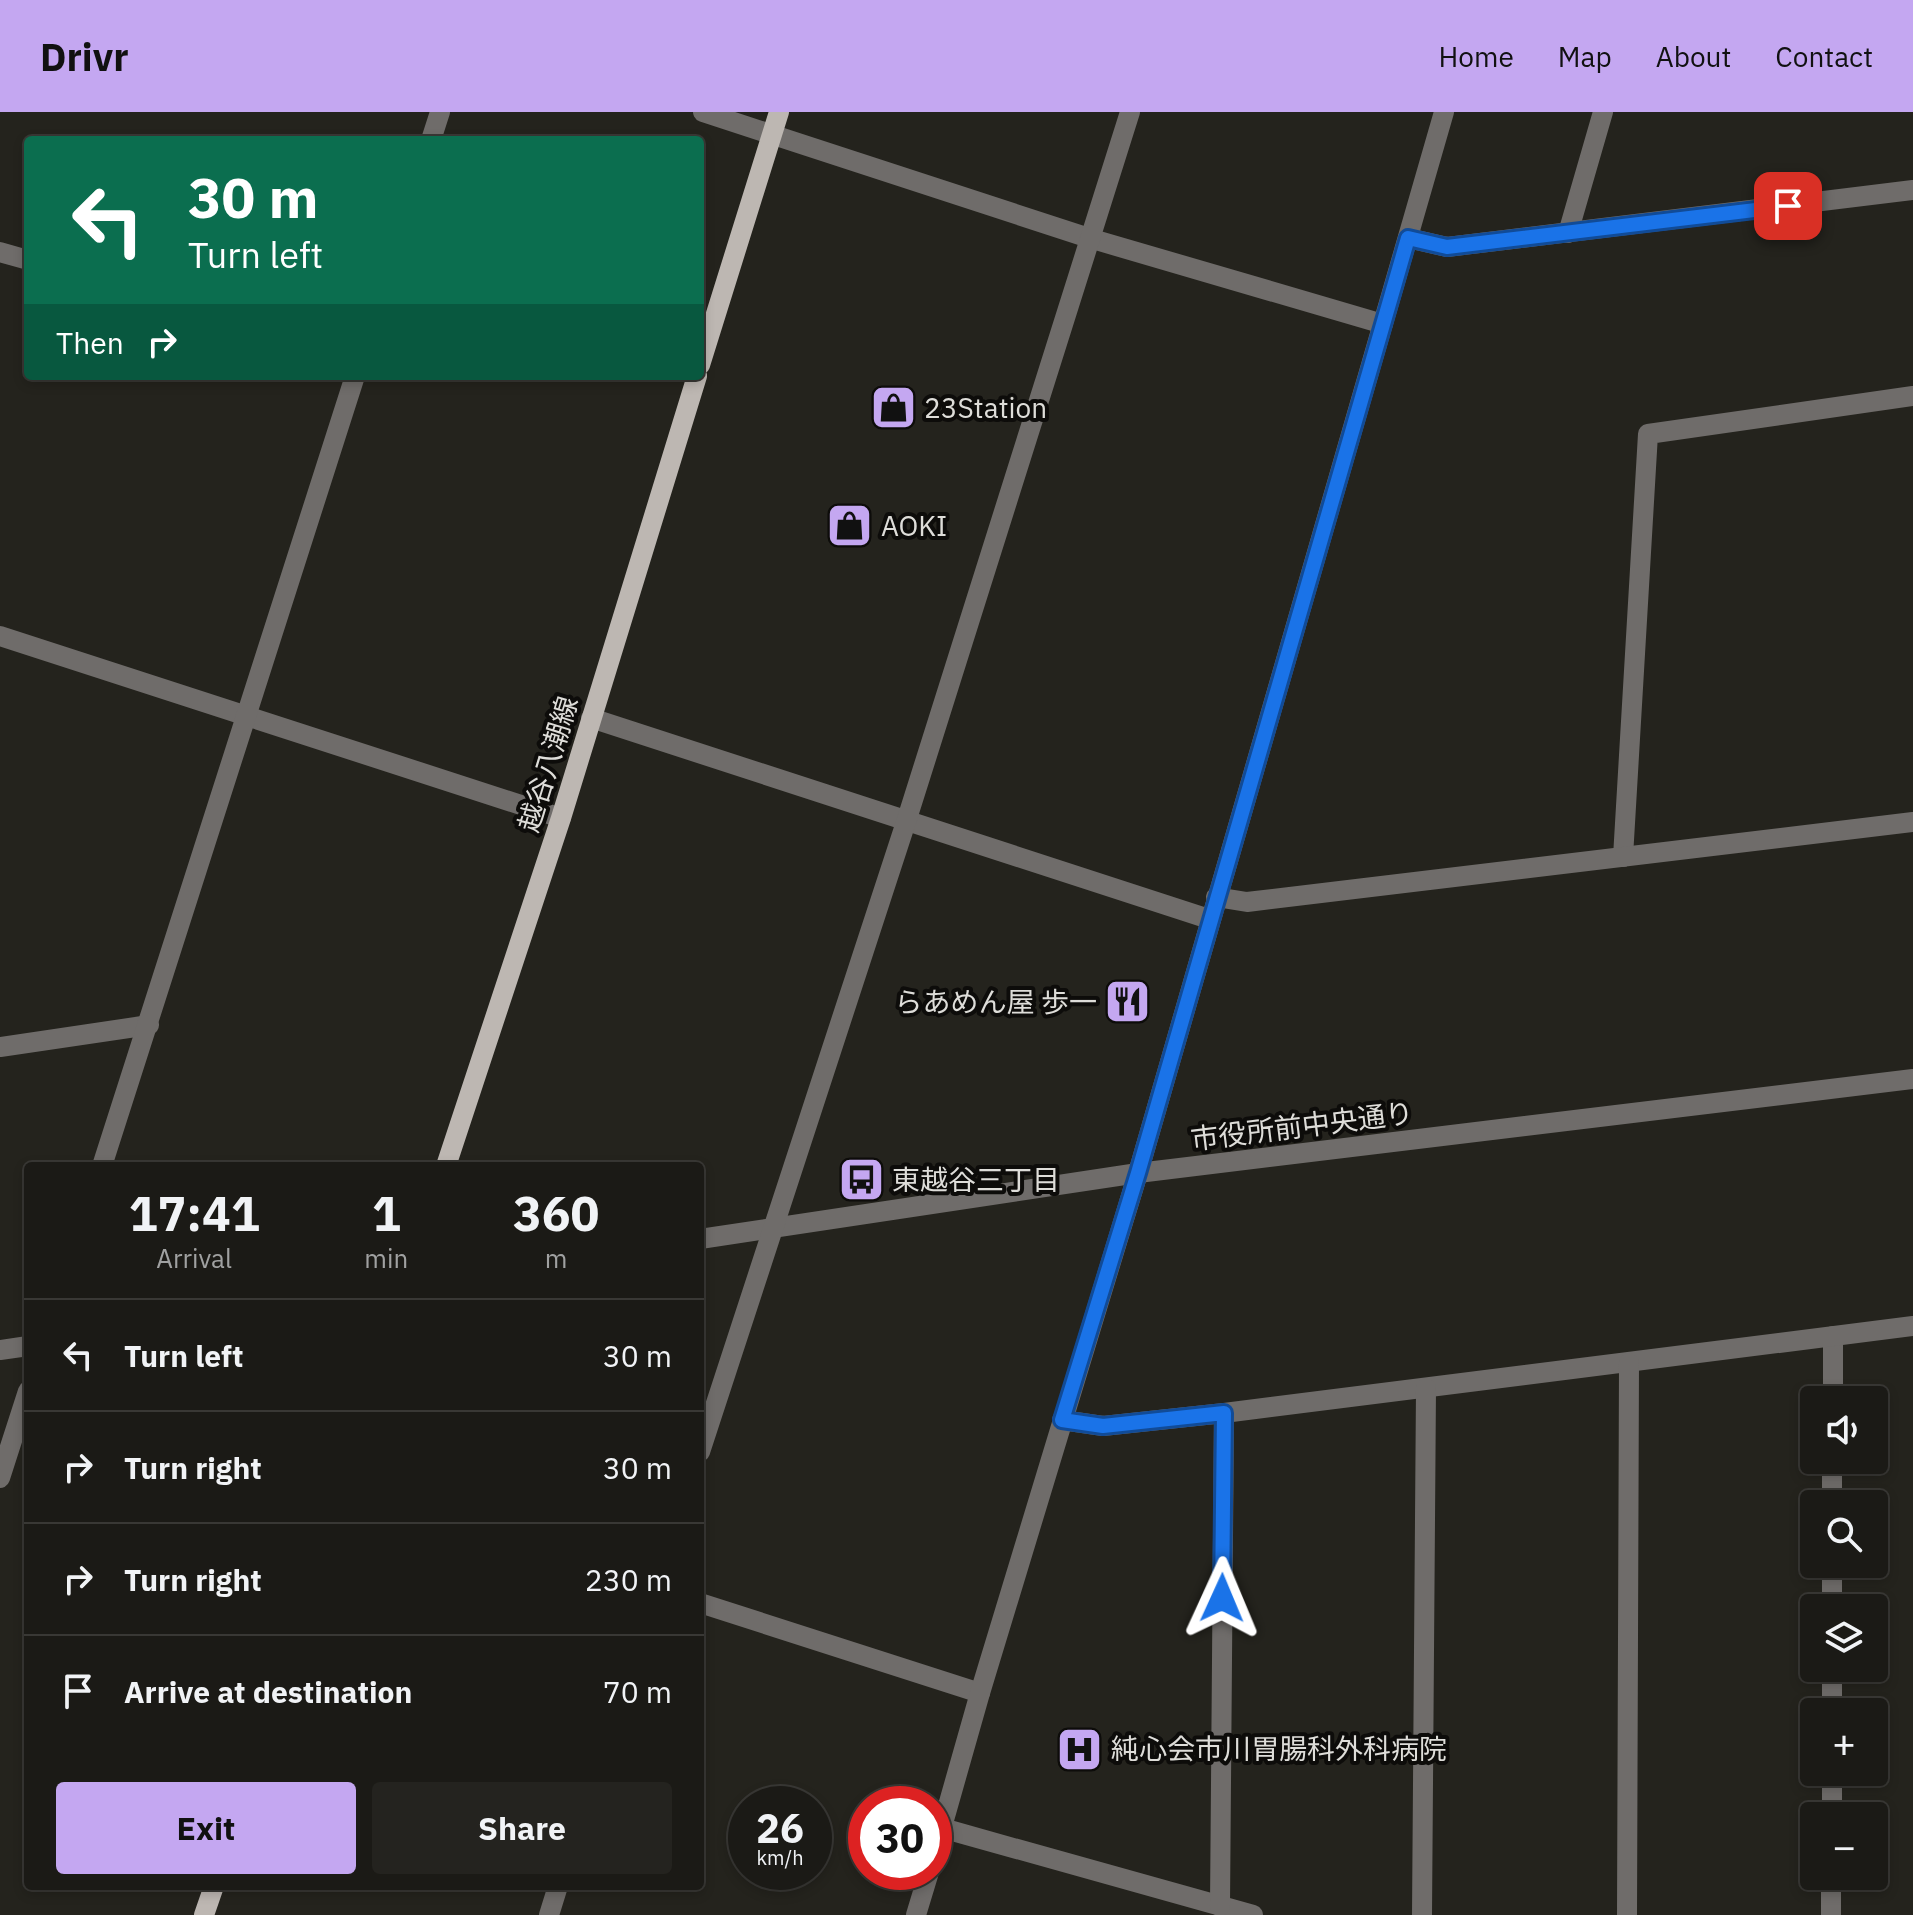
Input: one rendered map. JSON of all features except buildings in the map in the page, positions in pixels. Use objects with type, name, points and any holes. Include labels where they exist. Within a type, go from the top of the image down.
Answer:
[{"type":"main road","points":[[704,352],[779,112]]},
{"type":"main road","name":"越谷八潮線","points":[[447,1162],[561,818],[696,380]]},
{"type":"main road","points":[[204,1915],[213,1890]]},
{"type":"street","points":[[432,136],[440,112]]},
{"type":"street","points":[[703,112],[1089,238],[1383,324]]},
{"type":"street","points":[[704,1440],[906,822],[1130,112]]},
{"type":"street","points":[[952,1792],[1138,1173],[1444,112]]},
{"type":"street","points":[[1568,233],[1603,112]]},
{"type":"street","points":[[1408,238],[1447,247],[1913,190]]},
{"type":"street","points":[[0,252],[24,259]]},
{"type":"street","points":[[103,1162],[354,380]]},
{"type":"street","points":[[1623,857],[1648,434],[1913,396]]},
{"type":"street","points":[[0,636],[561,818]]},
{"type":"street","points":[[591,718],[1209,919]]},
{"type":"street","points":[[1216,897],[1247,902],[1913,822]]},
{"type":"street","points":[[0,1047],[149,1025]]},
{"type":"street","name":"市役所前中央通り","points":[[704,1238],[1138,1173],[1913,1079]]},
{"type":"street","points":[[1062,1420],[1103,1426],[1224,1413],[1913,1326]]},
{"type":"street","points":[[1833,1336],[1833,1386]]},
{"type":"street","points":[[0,1350],[24,1347]]},
{"type":"street","points":[[1627,1915],[1629,1363]]},
{"type":"street","points":[[1422,1915],[1426,1388]]},
{"type":"street","points":[[0,1478],[24,1403]]},
{"type":"street","points":[[1220,1906],[1224,1413]]},
{"type":"street","points":[[704,1604],[980,1693]]},
{"type":"street","points":[[952,1831],[1253,1915]]},
{"type":"street","points":[[549,1915],[557,1890]]},
{"type":"street","points":[[916,1915],[924,1890]]},
{"type":"street","points":[[1831,1890],[1831,1915]]},
{"type":"place","name":"23Station","points":[[893,408]]},
{"type":"place","name":"AOKI","points":[[850,526]]},
{"type":"place","name":"らあめん屋 歩一","points":[[1128,1002]]},
{"type":"place","name":"東越谷三丁目","points":[[861,1180]]},
{"type":"place","name":"純心会市川胃腸科外科病院","points":[[1080,1749]]},
{"type":"route","points":[[1222,1598],[1224,1413],[1103,1426],[1062,1420],[1138,1173],[1408,238],[1447,247],[1788,206]]}]
